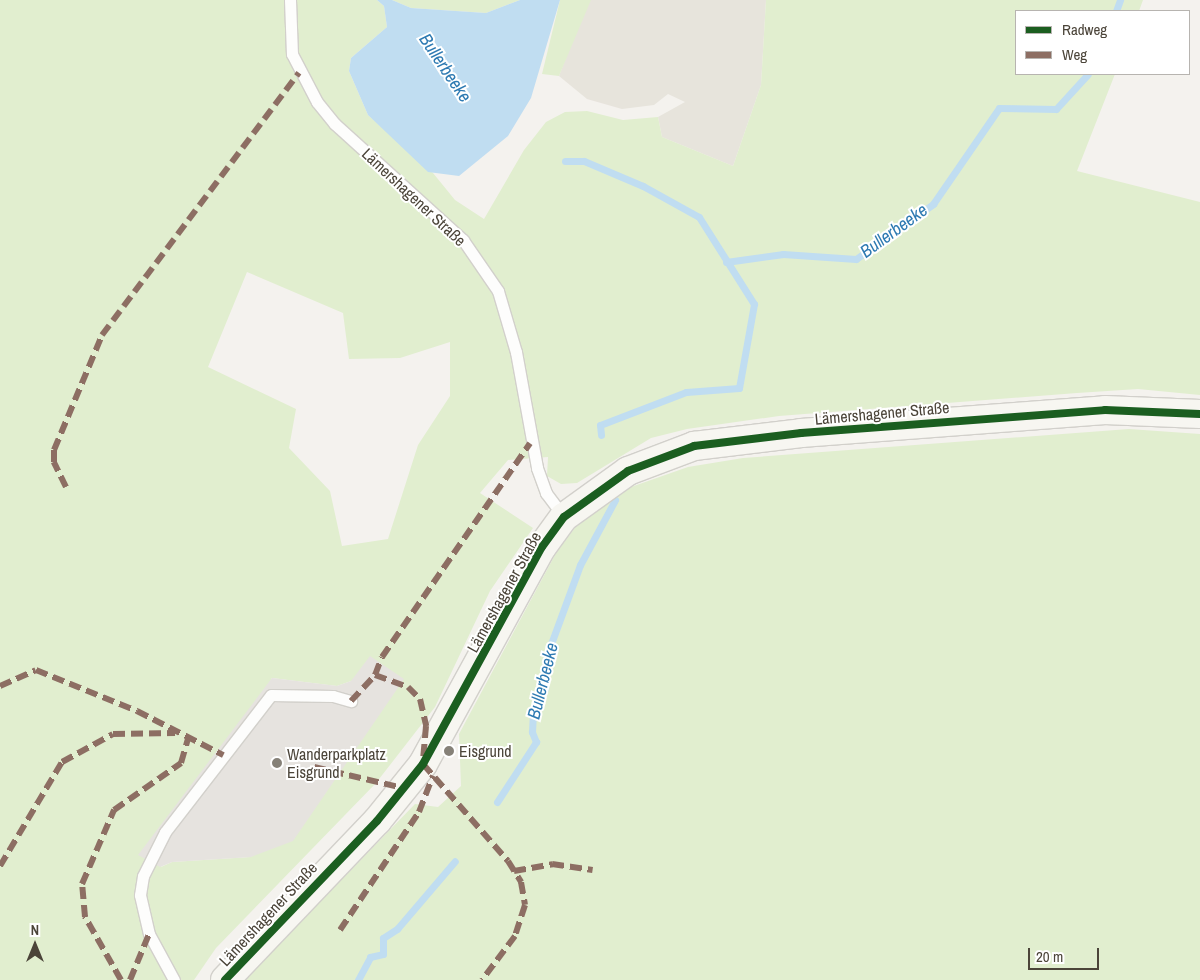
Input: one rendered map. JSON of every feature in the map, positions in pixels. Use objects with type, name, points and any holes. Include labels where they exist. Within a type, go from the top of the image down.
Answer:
[{"type":"main road","name":"Lämershagener Straße","points":[[225,980],[377,821],[423,764],[542,546],[564,517],[628,472],[694,446],[1036,414],[1136,409],[1200,414]]},
{"type":"lane","name":"Lämershagener Straße","points":[[290,0],[292,54],[317,102],[335,124],[463,240],[498,292],[516,352],[537,468],[546,493],[564,517]]},
{"type":"lane","points":[[174,980],[149,934],[140,895],[143,876],[165,832],[271,695],[333,696],[351,701]]},
{"type":"shaded area","points":[[588,0],[766,0],[761,85],[733,166],[662,137],[658,117],[685,102],[668,94],[654,105],[622,109],[587,99],[559,76]]},
{"type":"shaded area","name":"Wanderparkplatz Eisgrund","points":[[370,656],[404,679],[293,841],[251,857],[172,862],[160,867],[138,855],[272,678],[337,686],[351,681]]},
{"type":"green space","points":[[0,0],[377,0],[384,6],[387,27],[351,58],[349,71],[368,115],[433,173],[455,200],[484,219],[524,150],[546,122],[565,112],[587,111],[623,120],[658,117],[662,137],[733,166],[761,85],[766,0],[1143,0],[1139,10],[1015,10],[1015,75],[1115,75],[1077,171],[1200,202],[1200,395],[1138,389],[779,416],[687,429],[651,438],[577,483],[561,484],[547,476],[548,457],[508,460],[480,493],[533,528],[490,591],[435,707],[376,783],[216,948],[194,980],[0,980]],"holes":[[[247,272],[343,313],[349,359],[400,358],[450,342],[450,396],[418,445],[388,539],[342,546],[330,491],[289,448],[296,409],[208,367]],[[272,678],[337,686],[351,681],[251,857],[172,862],[161,867]]]},
{"type":"green space","points":[[392,0],[520,0],[486,13],[411,8]]},
{"type":"green space","points":[[560,0],[591,0],[559,76],[542,74]]},
{"type":"green space","points":[[1129,429],[1200,434],[1200,980],[244,980],[415,804],[438,807],[461,786],[459,734],[556,553],[577,525],[631,487],[688,467],[743,458]]},
{"type":"water","points":[[377,0],[392,0],[411,8],[486,13],[520,0],[560,0],[531,98],[508,136],[459,176],[428,172],[368,115],[349,71],[351,58],[387,27],[384,6]]},
{"type":"waterway","name":"Bullerbeeke","points":[[1116,10],[1120,0]]},
{"type":"waterway","name":"Bullerbeeke","points":[[726,262],[783,254],[856,259],[933,204],[999,108],[1056,109],[1087,75]]},
{"type":"waterway","name":"Bullerbeeke","points":[[565,161],[584,161],[643,186],[699,217],[754,304],[739,388],[686,392],[600,425],[601,435]]},
{"type":"waterway","name":"Bullerbeeke","points":[[497,802],[536,742],[532,732],[533,711],[545,688],[548,652],[580,565],[615,500]]},
{"type":"waterway","name":"Bullerbeeke","points":[[358,980],[370,957],[383,954],[383,938],[397,929],[455,861]]},
{"type":"marked path","points":[[66,487],[54,462],[54,450],[102,335],[299,73]]},
{"type":"marked path","points":[[351,701],[375,675],[382,657],[530,443]]},
{"type":"marked path","points":[[0,686],[36,670],[137,711],[223,755]]},
{"type":"marked path","points":[[375,675],[408,687],[420,699],[426,726],[423,764],[508,861],[521,882],[525,905],[515,936],[482,980]]},
{"type":"marked path","points":[[0,866],[62,762],[113,734],[175,733]]},
{"type":"marked path","points":[[121,980],[85,917],[82,884],[114,810],[181,763],[188,739]]},
{"type":"marked path","points":[[314,767],[403,788]]},
{"type":"marked path","points":[[340,930],[419,812],[433,776]]},
{"type":"marked path","points":[[514,871],[552,864],[593,870]]},
{"type":"marked path","points":[[130,980],[149,934]]},
{"type":"cycle path","points":[[225,980],[377,821],[423,764],[542,547],[564,517],[628,471],[694,446],[801,433],[1105,410],[1200,414]]},
{"type":"place","name":"Eisgrund","points":[[449,751]]},
{"type":"place","name":"Wanderparkplatz Eisgrund","points":[[277,763]]}]
